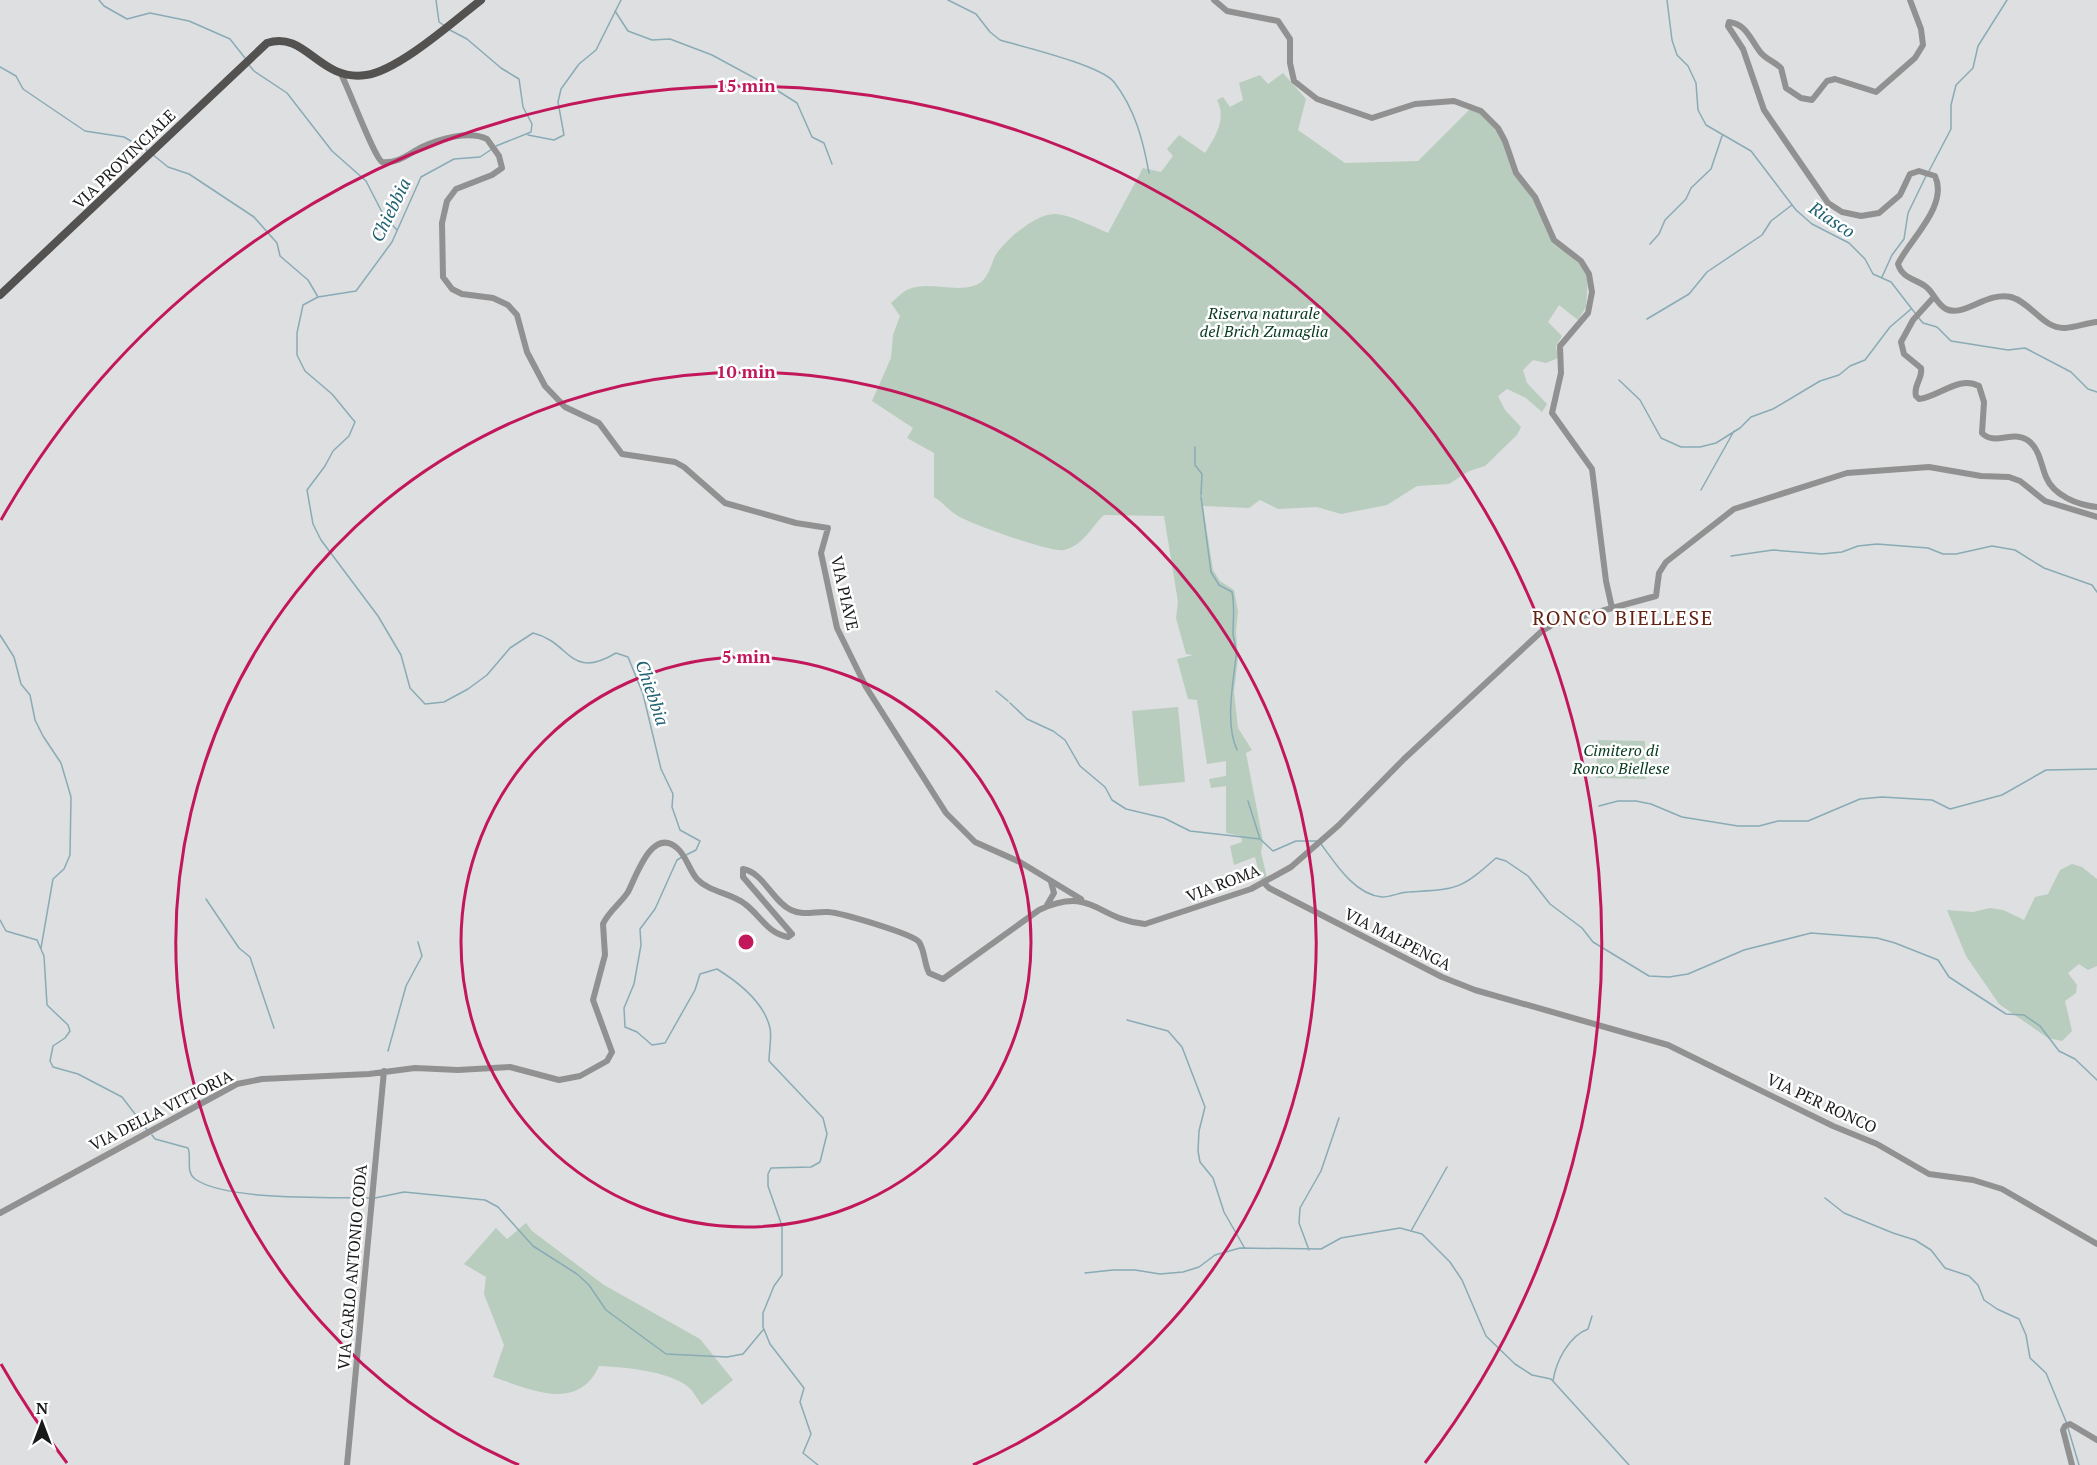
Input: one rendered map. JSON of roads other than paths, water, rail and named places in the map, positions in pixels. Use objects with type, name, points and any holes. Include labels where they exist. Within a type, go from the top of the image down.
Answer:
[{"type":"main road","points":[[341,74],[357,76],[386,69],[481,0]]},
{"type":"main road","name":"VIA PROVINCIALE","points":[[0,295],[246,60],[267,43],[282,40],[293,42],[322,65],[341,74]]},
{"type":"street","points":[[1214,0],[1236,13],[1278,21],[1290,39],[1290,63],[1294,81],[1317,99],[1372,118],[1425,103],[1454,101],[1472,106],[1497,128],[1505,141],[1516,173],[1535,197],[1554,240],[1581,261],[1592,282],[1588,313],[1560,346],[1562,373],[1552,413],[1592,469],[1606,581],[1612,608]]},
{"type":"street","points":[[1910,0],[1922,34],[1923,45],[1915,58],[1876,92],[1835,79],[1827,81],[1812,100],[1801,98],[1786,88],[1781,68],[1762,54],[1749,34],[1733,22],[1728,26],[1743,49],[1764,110],[1819,191],[1834,208],[1861,216],[1879,213],[1900,195],[1910,174],[1919,171],[1935,176],[1937,192],[1931,214],[1898,264],[1906,278],[1928,288],[1933,298],[1945,309],[1954,312],[1986,298],[2010,297],[2023,302],[2053,326],[2065,328],[2097,322]]},
{"type":"street","points":[[341,74],[349,89]]},
{"type":"street","points":[[349,89],[357,76]]},
{"type":"street","name":"VIA PIAVE","points":[[349,89],[376,156],[382,162],[396,162],[421,148],[453,138],[483,137],[491,144],[502,164],[500,170],[456,189],[443,209],[441,267],[443,277],[452,289],[462,294],[503,302],[517,315],[528,352],[545,386],[565,407],[599,423],[622,454],[668,461],[684,467],[725,503],[796,523],[828,528],[821,553],[832,610],[842,639],[866,687],[953,822],[975,842],[1020,862],[1084,901]]},
{"type":"street","points":[[1933,298],[1913,320],[1901,342],[1904,354],[1922,368],[1915,387],[1916,396],[1919,399],[1926,398],[1966,382],[1979,387],[1984,402],[1982,433],[1991,439],[2017,435],[2023,437],[2032,443],[2038,453],[2052,486],[2068,499],[2097,507]]},
{"type":"street","name":"VIA ROMA","points":[[828,912],[860,918],[898,933],[909,934],[920,943],[929,973],[943,979],[970,962],[1039,910],[1061,901],[1084,901],[1120,919],[1145,924],[1264,883],[1291,867],[1320,843],[1404,759],[1542,631],[1554,624],[1650,598],[1658,591],[1659,573],[1666,562],[1725,515],[1744,506],[1841,474],[1929,467],[1981,476],[2009,477],[2020,481],[2045,501],[2097,517]]},
{"type":"street","name":"VIA DELLA VITTORIA","points":[[0,1213],[237,1084],[262,1079],[415,1068],[458,1071],[510,1067],[559,1080],[580,1076],[610,1058],[612,1049],[593,1000],[605,955],[603,924],[627,894],[649,850],[668,843],[679,849],[704,885],[746,904],[771,931],[783,936],[792,934],[746,882],[742,873],[743,869],[752,872],[772,894],[793,911],[828,912]]},
{"type":"street","points":[[1049,879],[1054,893],[1061,901]]},
{"type":"street","name":"VIA MALPENGA","points":[[1264,883],[1442,977],[1475,990],[1527,1004]]},
{"type":"street","points":[[1061,887],[1061,901]]},
{"type":"street","points":[[1039,910],[1049,903],[1054,893]]},
{"type":"street","name":"VIA PER RONCO","points":[[1527,1004],[1668,1045],[1833,1126],[1877,1144],[1929,1174],[1973,1180],[2002,1189],[2097,1244]]},
{"type":"street","name":"VIA CARLO ANTONIO CODA","points":[[347,1465],[384,1071]]},
{"type":"street","points":[[2072,1465],[2063,1430],[2067,1425],[2097,1440]]},
{"type":"waterway","points":[[99,0],[104,6],[127,19],[150,13],[189,21],[230,39],[245,58]]},
{"type":"waterway","name":"Chiebbia","points":[[436,0],[439,22],[445,26]]},
{"type":"waterway","points":[[528,135],[554,140],[564,135],[558,102],[561,89],[579,64],[596,50],[621,0]]},
{"type":"waterway","points":[[948,0],[976,14],[990,32],[1000,40],[1078,63],[1094,69],[1114,82],[1137,125],[1149,173]]},
{"type":"waterway","name":"Riasco","points":[[1667,0],[1672,40],[1677,55],[1688,66],[1696,83],[1698,110],[1706,125],[1751,151],[1796,210],[1812,224],[1849,243],[1865,259],[1873,274],[1891,282],[1915,313]]},
{"type":"waterway","points":[[1929,171],[1951,129],[1951,105],[1956,85],[1973,68],[1978,46],[2007,0]]},
{"type":"waterway","points":[[615,11],[628,31],[652,40],[670,39],[712,55],[797,103],[812,137],[824,143],[832,164]]},
{"type":"waterway","name":"Chiebbia","points":[[448,29],[467,39],[501,68],[519,79],[523,107],[532,124],[531,132],[496,146]]},
{"type":"waterway","points":[[249,65],[254,71],[287,93],[332,151],[366,181],[384,216],[397,230]]},
{"type":"waterway","points":[[0,67],[16,76],[23,89],[85,131],[124,137],[148,151]]},
{"type":"waterway","points":[[1650,244],[1659,234],[1665,220],[1686,199],[1691,188],[1711,169],[1722,136]]},
{"type":"waterway","name":"Chiebbia","points":[[492,149],[480,157],[454,159],[421,177],[392,242],[356,291],[318,297],[303,305],[297,333],[297,355],[305,371],[332,394],[355,422],[349,436],[333,451],[307,490],[313,524],[321,540],[378,616],[401,655],[410,688],[425,704],[444,702],[468,689],[487,675],[510,648],[533,633],[546,638],[579,661],[589,663],[600,661],[616,653],[628,657],[643,694],[661,769],[673,794],[672,807],[680,830],[700,841],[696,850],[686,855]]},
{"type":"waterway","points":[[152,154],[168,167],[189,174],[254,217],[277,243],[280,256],[308,280],[318,297]]},
{"type":"waterway","points":[[1882,277],[1892,255],[1904,239],[1908,213],[1926,176]]},
{"type":"waterway","points":[[1647,319],[1689,294],[1707,272],[1762,235],[1771,221],[1792,205]]},
{"type":"waterway","points":[[1619,380],[1640,400],[1661,438],[1681,447],[1700,447],[1716,443],[1740,428],[1751,417],[1773,409],[1820,381],[1839,375],[1850,366],[1865,360],[1890,327],[1911,309]]},
{"type":"waterway","name":"Riasco","points":[[1918,317],[1923,323],[1937,327],[1951,341],[2008,350],[2025,348],[2071,372],[2088,389],[2097,392]]},
{"type":"waterway","points":[[1701,490],[1734,431]]},
{"type":"waterway","points":[[1195,447],[1195,465],[1202,474],[1201,495]]},
{"type":"waterway","points":[[1201,497],[1211,572],[1219,585],[1232,592],[1233,597],[1233,634],[1236,654],[1231,729],[1237,750]]},
{"type":"waterway","points":[[1731,556],[1773,550],[1822,554],[1877,544],[1928,548],[1943,554],[1956,554],[1992,546],[2015,550],[2044,568],[2092,585],[2097,592]]},
{"type":"waterway","points":[[0,635],[14,657],[21,684],[30,695],[35,720],[61,763],[71,797],[70,855],[64,869],[53,879],[41,948]]},
{"type":"waterway","points":[[996,691],[1008,701]]},
{"type":"waterway","points":[[1010,703],[1027,719],[1053,731],[1065,740],[1080,766],[1105,787],[1112,800],[1126,809],[1164,818],[1190,831],[1260,839],[1273,851],[1296,841],[1318,841]]},
{"type":"waterway","points":[[1599,806],[1618,801],[1636,801],[1651,804],[1682,817],[1738,826],[1759,826],[1778,821],[1808,821],[1860,799],[1882,797],[1932,800],[1950,809],[2002,795],[2046,770],[2097,769]]},
{"type":"waterway","points":[[1248,801],[1260,839]]},
{"type":"waterway","points":[[1321,844],[1339,869],[1363,891],[1382,897],[1406,892],[1448,889],[1474,877],[1496,858],[1506,861],[1528,876],[1550,904],[1582,928],[1593,942],[1649,976],[1669,977],[1688,974],[1744,950],[1811,933],[1877,938],[1895,943],[1938,960],[1949,977],[2006,1014],[2024,1015],[2040,1026],[2059,1051],[2075,1059],[2097,1080]]},
{"type":"waterway","name":"Chiebbia","points":[[682,857],[677,860],[655,909],[640,929],[641,945],[634,984],[624,1008],[625,1027],[637,1032],[652,1045],[665,1043],[695,990],[700,974],[717,969],[756,1001],[767,1019],[771,1032],[769,1061],[823,1118],[827,1134],[820,1162],[811,1167],[771,1168],[768,1174],[768,1186],[782,1226],[782,1275],[774,1286],[763,1313],[763,1327],[770,1344],[804,1388],[800,1402],[811,1434],[803,1453],[818,1465]]},
{"type":"waterway","points":[[206,899],[239,948],[250,957],[274,1028]]},
{"type":"waterway","points":[[0,920],[6,931],[37,940],[44,956],[47,1005],[68,1025],[70,1031],[65,1038],[53,1046],[50,1061],[53,1067],[78,1074],[122,1097],[148,1131]]},
{"type":"waterway","points":[[388,1051],[406,986],[422,956],[418,942]]},
{"type":"waterway","points":[[1127,1020],[1168,1031],[1182,1047],[1205,1107],[1199,1131],[1200,1162],[1213,1178],[1224,1212],[1244,1247]]},
{"type":"waterway","points":[[1309,1250],[1299,1223],[1300,1208],[1321,1171],[1339,1118]]},
{"type":"waterway","points":[[152,1135],[155,1139],[188,1148],[189,1168],[192,1176],[210,1186],[230,1191],[279,1196],[370,1198]]},
{"type":"waterway","points":[[1411,1231],[1447,1167]]},
{"type":"waterway","points":[[375,1198],[404,1192],[485,1200],[498,1207],[533,1246],[577,1274],[589,1285],[606,1310],[666,1354],[727,1357],[743,1354],[763,1330]]},
{"type":"waterway","points":[[1825,1198],[1844,1213],[1915,1240],[1931,1250],[1945,1268],[1969,1276],[1978,1285],[1984,1300],[2019,1319],[2026,1335],[2030,1358],[2046,1373],[2067,1424]]},
{"type":"waterway","points":[[1085,1273],[1113,1270],[1135,1270],[1160,1274],[1183,1272],[1199,1267],[1215,1255],[1240,1248],[1321,1249],[1341,1238],[1400,1228],[1422,1234],[1450,1262],[1462,1280],[1486,1336],[1515,1364],[1532,1375],[1551,1379],[1629,1465]]},
{"type":"waterway","points":[[1553,1381],[1564,1350],[1575,1337],[1588,1329],[1592,1316]]},
{"type":"waterway","points":[[2068,1428],[2079,1465]]},
{"type":"district","name":"RONCO BIELLESE","points":[[1623,618]]},
{"type":"park label","name":"Riserva naturale del Brich Zumaglia","points":[[1264,322]]},
{"type":"park label","name":"Cimitero di Ronco Biellese","points":[[1621,759]]}]
